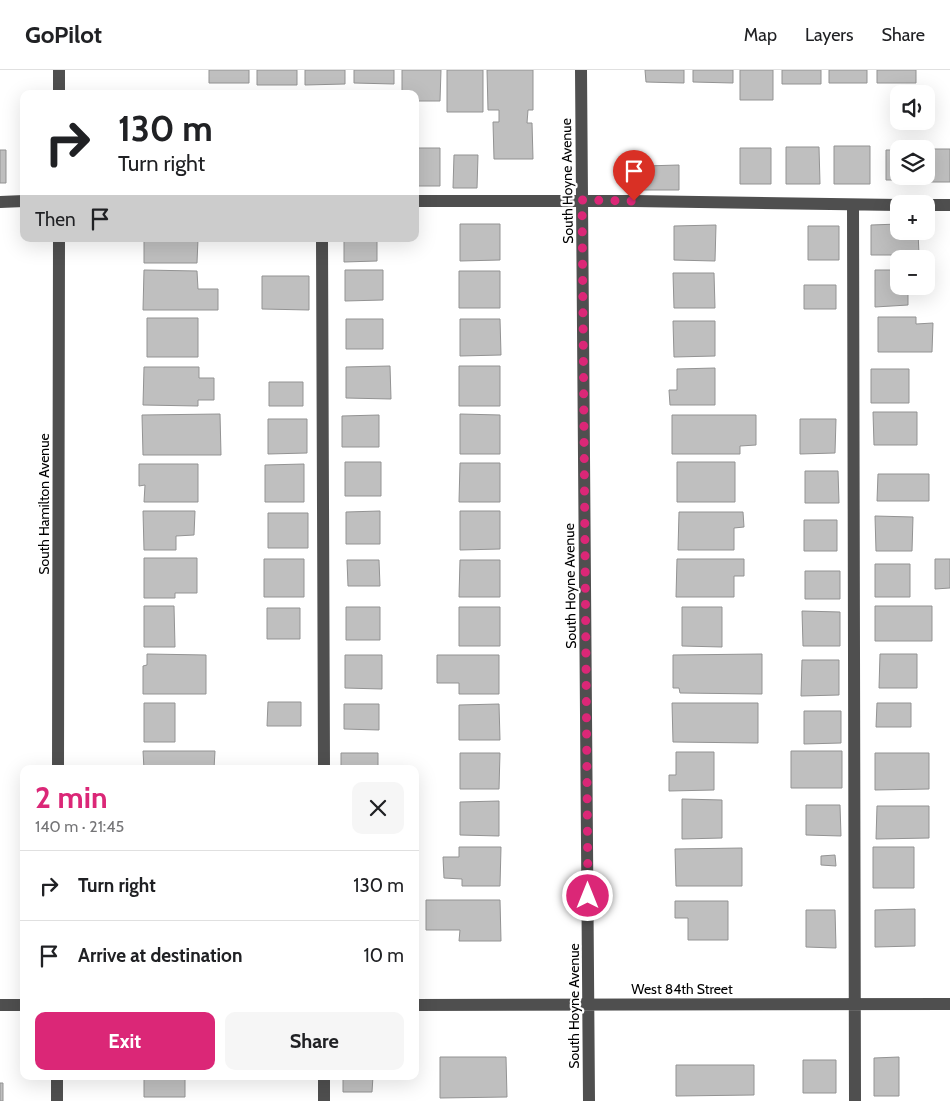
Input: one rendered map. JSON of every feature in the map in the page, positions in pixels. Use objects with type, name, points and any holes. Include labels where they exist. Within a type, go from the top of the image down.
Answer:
[{"type":"street","points":[[59,70],[59,90]]},
{"type":"street","name":"South Hoyne Avenue","points":[[581,70],[590,1005],[589,1101]]},
{"type":"street","points":[[419,201],[582,200],[890,205]]},
{"type":"street","points":[[0,202],[20,201]]},
{"type":"street","points":[[853,205],[855,1101]]},
{"type":"street","points":[[935,205],[950,205]]},
{"type":"street","name":"South Hamilton Avenue","points":[[58,765],[59,242]]},
{"type":"street","points":[[322,242],[324,765]]},
{"type":"street","points":[[0,1004],[20,1005]]},
{"type":"street","name":"West 84th Street","points":[[419,1005],[950,1004]]},
{"type":"street","points":[[57,1080],[57,1101]]},
{"type":"street","points":[[324,1080],[324,1101]]},
{"type":"building","points":[[209,70],[249,70],[249,83],[209,83]]},
{"type":"building","points":[[257,70],[297,70],[297,85],[257,85]]},
{"type":"building","points":[[305,70],[345,70],[345,84],[305,85]]},
{"type":"building","points":[[354,70],[394,70],[394,84],[354,83]]},
{"type":"building","points":[[402,70],[441,70],[440,101],[419,101],[419,90],[402,90]]},
{"type":"building","points":[[447,70],[483,70],[483,112],[447,112]]},
{"type":"building","points":[[487,70],[533,70],[533,110],[528,110],[527,123],[532,123],[533,159],[494,159],[493,122],[499,122],[499,110],[488,110]]},
{"type":"building","points":[[645,70],[684,70],[684,83],[646,82]]},
{"type":"building","points":[[693,70],[733,70],[733,83],[693,82]]},
{"type":"building","points":[[740,70],[773,70],[773,100],[740,100]]},
{"type":"building","points":[[782,70],[821,70],[821,84],[782,84]]},
{"type":"building","points":[[829,70],[867,70],[867,83],[829,83]]},
{"type":"building","points":[[877,70],[916,70],[916,83],[877,83]]},
{"type":"building","points":[[834,146],[870,146],[870,184],[834,184]]},
{"type":"building","points":[[786,147],[819,147],[820,184],[786,184]]},
{"type":"building","points":[[419,148],[440,148],[440,186],[419,186]]},
{"type":"building","points":[[740,148],[771,148],[771,184],[740,184]]},
{"type":"building","points":[[935,149],[950,149],[950,182],[935,182]]},
{"type":"building","points":[[0,150],[6,150],[6,183],[0,183]]},
{"type":"building","points":[[886,150],[890,150],[890,180],[886,180]]},
{"type":"building","points":[[454,155],[478,155],[477,188],[453,188]]},
{"type":"building","points":[[679,165],[679,190],[644,190],[644,166]]},
{"type":"building","points":[[460,224],[500,224],[500,260],[460,261]]},
{"type":"building","points":[[890,224],[890,240],[918,240],[919,250],[890,250],[890,255],[871,255],[871,225]]},
{"type":"building","points":[[716,225],[715,261],[674,260],[674,226]]},
{"type":"building","points":[[808,226],[839,226],[839,260],[808,260]]},
{"type":"building","points":[[144,242],[198,242],[197,263],[144,263]]},
{"type":"building","points":[[344,242],[377,242],[377,261],[344,262]]},
{"type":"building","points":[[144,270],[197,271],[198,289],[218,289],[218,310],[143,310]]},
{"type":"building","points":[[345,270],[383,270],[383,300],[345,301]]},
{"type":"building","points":[[875,270],[890,270],[890,295],[908,295],[908,305],[875,307]]},
{"type":"building","points":[[459,271],[500,271],[500,308],[459,308]]},
{"type":"building","points":[[673,273],[714,273],[715,308],[674,308]]},
{"type":"building","points":[[262,276],[309,276],[309,310],[262,309]]},
{"type":"building","points":[[804,285],[836,285],[836,309],[804,309]]},
{"type":"building","points":[[878,317],[916,317],[916,324],[933,323],[932,352],[878,352]]},
{"type":"building","points":[[147,318],[198,318],[198,357],[147,357]]},
{"type":"building","points":[[346,319],[383,319],[383,349],[346,349]]},
{"type":"building","points":[[460,319],[500,319],[501,355],[460,356]]},
{"type":"building","points":[[673,321],[715,321],[715,356],[674,357]]},
{"type":"building","points":[[390,366],[391,399],[346,398],[346,367]]},
{"type":"building","points":[[459,366],[500,366],[500,406],[459,406]]},
{"type":"building","points":[[144,367],[199,367],[199,378],[214,378],[214,400],[198,400],[198,406],[143,405]]},
{"type":"building","points":[[715,368],[715,405],[670,405],[669,390],[677,390],[677,369]]},
{"type":"building","points":[[871,369],[909,369],[909,403],[871,403]]},
{"type":"building","points":[[269,382],[303,382],[303,406],[269,406]]},
{"type":"building","points":[[873,412],[917,412],[917,445],[874,445]]},
{"type":"building","points":[[220,414],[221,455],[143,455],[142,415]]},
{"type":"building","points":[[460,414],[500,415],[500,454],[460,454]]},
{"type":"building","points":[[379,415],[379,447],[342,447],[342,416]]},
{"type":"building","points":[[672,415],[756,415],[756,445],[740,446],[740,454],[672,454]]},
{"type":"building","points":[[268,419],[307,419],[307,453],[268,454]]},
{"type":"building","points":[[800,419],[836,419],[835,453],[800,454]]},
{"type":"building","points":[[345,462],[381,462],[381,496],[345,496]]},
{"type":"building","points":[[677,462],[735,462],[735,502],[677,502]]},
{"type":"building","points":[[460,463],[500,463],[500,502],[459,502]]},
{"type":"building","points":[[139,464],[198,464],[198,502],[144,502],[145,485],[139,486]]},
{"type":"building","points":[[304,464],[304,502],[265,502],[265,465]]},
{"type":"building","points":[[805,471],[838,471],[839,503],[805,503]]},
{"type":"building","points":[[878,474],[929,474],[929,501],[877,501]]},
{"type":"building","points":[[143,511],[195,511],[194,535],[176,536],[176,550],[144,550]]},
{"type":"building","points":[[380,511],[380,544],[346,544],[346,512]]},
{"type":"building","points":[[460,511],[500,511],[500,549],[460,550]]},
{"type":"building","points":[[679,512],[743,512],[744,527],[734,528],[734,550],[678,550]]},
{"type":"building","points":[[268,513],[308,513],[308,548],[268,548]]},
{"type":"building","points":[[875,516],[913,517],[912,551],[876,551]]},
{"type":"building","points":[[804,520],[837,520],[837,551],[804,551]]},
{"type":"building","points":[[144,558],[197,558],[197,593],[175,593],[175,598],[144,598]]},
{"type":"building","points":[[264,559],[304,559],[304,597],[264,597]]},
{"type":"building","points":[[677,559],[744,559],[744,576],[734,576],[734,597],[676,597]]},
{"type":"building","points":[[935,559],[950,559],[950,588],[935,589]]},
{"type":"building","points":[[347,560],[379,560],[380,586],[348,586]]},
{"type":"building","points":[[460,560],[500,560],[500,597],[459,597]]},
{"type":"building","points":[[875,564],[910,564],[910,597],[875,597]]},
{"type":"building","points":[[805,571],[840,571],[840,599],[805,599]]},
{"type":"building","points":[[144,606],[174,606],[175,647],[144,647]]},
{"type":"building","points":[[875,606],[932,606],[932,641],[875,641]]},
{"type":"building","points":[[346,607],[380,607],[380,640],[346,640]]},
{"type":"building","points":[[459,607],[500,607],[500,646],[459,646]]},
{"type":"building","points":[[682,607],[722,607],[722,647],[682,646]]},
{"type":"building","points":[[267,608],[300,608],[300,639],[267,639]]},
{"type":"building","points":[[802,611],[840,612],[840,646],[803,646]]},
{"type":"building","points":[[147,654],[206,655],[206,694],[143,694],[143,666],[147,665]]},
{"type":"building","points":[[762,654],[762,694],[680,693],[679,688],[673,688],[673,655]]},
{"type":"building","points":[[880,654],[917,654],[917,688],[879,688]]},
{"type":"building","points":[[345,655],[382,655],[382,689],[345,688]]},
{"type":"building","points":[[437,655],[499,655],[499,694],[459,694],[459,683],[437,683]]},
{"type":"building","points":[[802,660],[839,660],[839,695],[801,696]]},
{"type":"building","points":[[268,702],[301,702],[301,726],[267,726]]},
{"type":"building","points":[[144,703],[175,703],[175,742],[144,742]]},
{"type":"building","points":[[672,703],[758,703],[758,743],[673,742]]},
{"type":"building","points":[[877,703],[911,703],[911,727],[876,727]]},
{"type":"building","points":[[344,704],[379,704],[379,730],[344,729]]},
{"type":"building","points":[[499,704],[500,740],[459,740],[459,705]]},
{"type":"building","points":[[804,711],[841,711],[841,743],[804,744]]},
{"type":"building","points":[[143,751],[215,751],[214,765],[144,765]]},
{"type":"building","points":[[791,751],[842,751],[842,788],[791,788]]},
{"type":"building","points":[[676,752],[714,752],[714,790],[669,791],[669,775],[676,775]]},
{"type":"building","points":[[341,753],[378,753],[378,765],[341,765]]},
{"type":"building","points":[[460,753],[500,753],[499,789],[460,789]]},
{"type":"building","points":[[875,753],[929,753],[929,789],[875,790]]},
{"type":"building","points":[[682,799],[722,800],[722,838],[682,839]]},
{"type":"building","points":[[499,801],[499,836],[460,835],[460,802]]},
{"type":"building","points":[[806,805],[840,805],[841,836],[806,835]]},
{"type":"building","points":[[877,806],[929,806],[929,838],[876,839]]},
{"type":"building","points":[[459,847],[501,847],[500,886],[462,886],[462,879],[444,878],[443,857],[459,857]]},
{"type":"building","points":[[873,847],[914,847],[914,888],[873,888]]},
{"type":"building","points":[[742,848],[742,886],[676,886],[675,849]]},
{"type":"building","points":[[835,855],[836,866],[821,865],[821,856]]},
{"type":"building","points":[[426,900],[500,900],[501,941],[459,941],[460,930],[426,930]]},
{"type":"building","points":[[675,901],[728,901],[728,940],[688,940],[688,918],[675,918]]},
{"type":"building","points":[[915,909],[915,946],[875,947],[875,910]]},
{"type":"building","points":[[806,910],[835,910],[836,948],[806,947]]},
{"type":"building","points":[[440,1057],[506,1057],[507,1097],[440,1098]]},
{"type":"building","points":[[899,1057],[899,1096],[874,1096],[874,1058]]},
{"type":"building","points":[[803,1060],[836,1060],[836,1093],[803,1093]]},
{"type":"building","points":[[676,1065],[754,1065],[754,1095],[676,1096]]},
{"type":"building","points":[[144,1080],[185,1080],[185,1097],[144,1097]]},
{"type":"building","points":[[343,1080],[373,1080],[372,1092],[343,1092]]},
{"type":"building","points":[[0,1083],[3,1083],[3,1101],[0,1101]]},
{"type":"route","points":[[588,896],[582,200],[634,201]]}]
